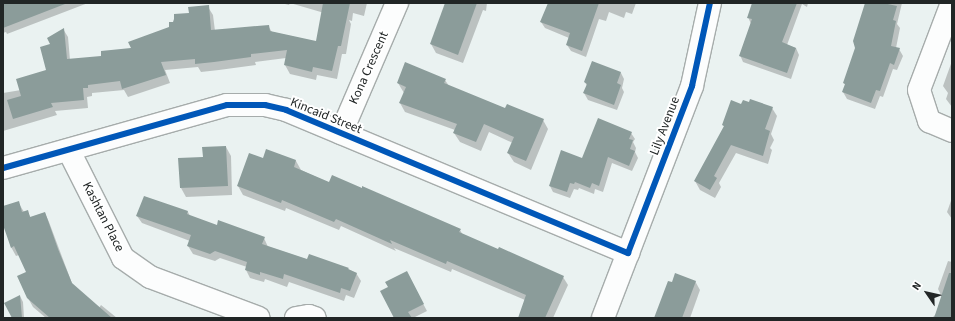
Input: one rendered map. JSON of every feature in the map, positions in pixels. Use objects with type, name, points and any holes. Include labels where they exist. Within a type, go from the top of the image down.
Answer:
[{"type":"street","name":"Kona Crescent","points":[[341,133],[397,3]]},
{"type":"street","name":"Lily Avenue","points":[[603,318],[692,86],[710,3]]},
{"type":"street","points":[[952,3],[918,90],[929,121],[952,131]]},
{"type":"street","name":"Kincaid Street","points":[[3,168],[69,151],[227,105],[265,105],[286,110],[628,253]]},
{"type":"street","name":"Kashtan Place","points":[[69,151],[123,258],[150,277],[259,318]]},
{"type":"street","points":[[296,318],[309,316],[315,318]]},
{"type":"building","points":[[3,3],[65,3],[65,4],[3,28]]},
{"type":"building","points":[[323,3],[350,3],[341,46],[338,46],[332,71],[313,67],[312,72],[284,65],[287,50],[251,54],[251,57],[195,64],[195,59],[161,62],[166,75],[122,89],[120,81],[88,85],[88,88],[83,88],[84,100],[51,103],[53,107],[13,119],[7,100],[21,96],[16,79],[46,70],[40,47],[50,44],[47,38],[64,28],[67,59],[101,56],[101,51],[131,48],[128,42],[169,27],[169,22],[173,22],[174,14],[189,13],[188,7],[209,5],[211,30],[269,25],[270,31],[316,41]]},
{"type":"building","points":[[445,3],[477,3],[458,55],[430,44]]},
{"type":"building","points":[[548,3],[599,3],[582,51],[566,45],[570,33],[540,22]]},
{"type":"building","points":[[752,3],[797,3],[782,42],[796,48],[787,73],[739,56],[752,19],[747,18]]},
{"type":"building","points":[[865,3],[883,3],[897,6],[893,20],[896,21],[891,46],[900,48],[894,65],[890,63],[880,91],[876,90],[871,103],[842,92],[845,84],[843,83],[855,48],[853,41]]},
{"type":"building","points":[[592,61],[621,72],[617,83],[621,85],[614,105],[583,93],[587,84],[584,82]]},
{"type":"building","points":[[405,62],[446,79],[444,83],[505,108],[507,104],[544,119],[526,161],[507,153],[514,137],[484,124],[476,142],[453,133],[457,124],[399,103],[406,87],[397,83]]},
{"type":"building","points":[[750,99],[773,107],[765,129],[770,131],[763,156],[731,145],[714,176],[717,178],[710,190],[694,181],[724,126],[722,125],[731,100],[741,104],[743,100],[749,102]]},
{"type":"building","points":[[598,118],[632,132],[629,139],[633,140],[630,149],[635,151],[629,166],[608,157],[599,186],[592,183],[590,188],[575,182],[574,184],[570,183],[567,192],[549,186],[561,150],[582,158]]},
{"type":"building","points":[[226,146],[228,186],[180,188],[178,158],[203,157],[202,147]]},
{"type":"building","points":[[266,149],[296,160],[294,167],[329,182],[332,175],[362,188],[362,186],[461,229],[459,232],[498,249],[499,247],[564,276],[545,318],[518,318],[526,295],[447,261],[446,264],[390,240],[392,244],[336,219],[334,222],[282,200],[281,203],[237,186],[249,153],[263,158]]},
{"type":"building","points":[[144,196],[188,211],[187,214],[217,225],[218,220],[265,237],[262,244],[307,259],[309,254],[349,268],[348,269],[357,273],[350,291],[341,288],[340,293],[284,274],[283,279],[260,272],[260,275],[245,270],[247,262],[215,251],[210,254],[187,246],[191,235],[136,216]]},
{"type":"building","points":[[19,201],[22,212],[28,210],[30,217],[45,212],[72,283],[112,318],[50,318],[27,298],[17,276],[26,272],[14,246],[11,248],[3,225],[3,206]]},
{"type":"building","points":[[407,271],[424,304],[408,312],[412,318],[394,318],[380,291],[388,287],[385,282]]},
{"type":"building","points":[[675,273],[696,281],[682,318],[654,318],[668,281],[672,282]]},
{"type":"building","points":[[949,273],[952,273],[952,318],[934,318]]},
{"type":"building","points":[[20,295],[22,318],[12,318],[4,303]]},
{"type":"cycle path","points":[[3,168],[227,105],[265,105],[286,110],[628,253],[692,86],[710,3]]}]
